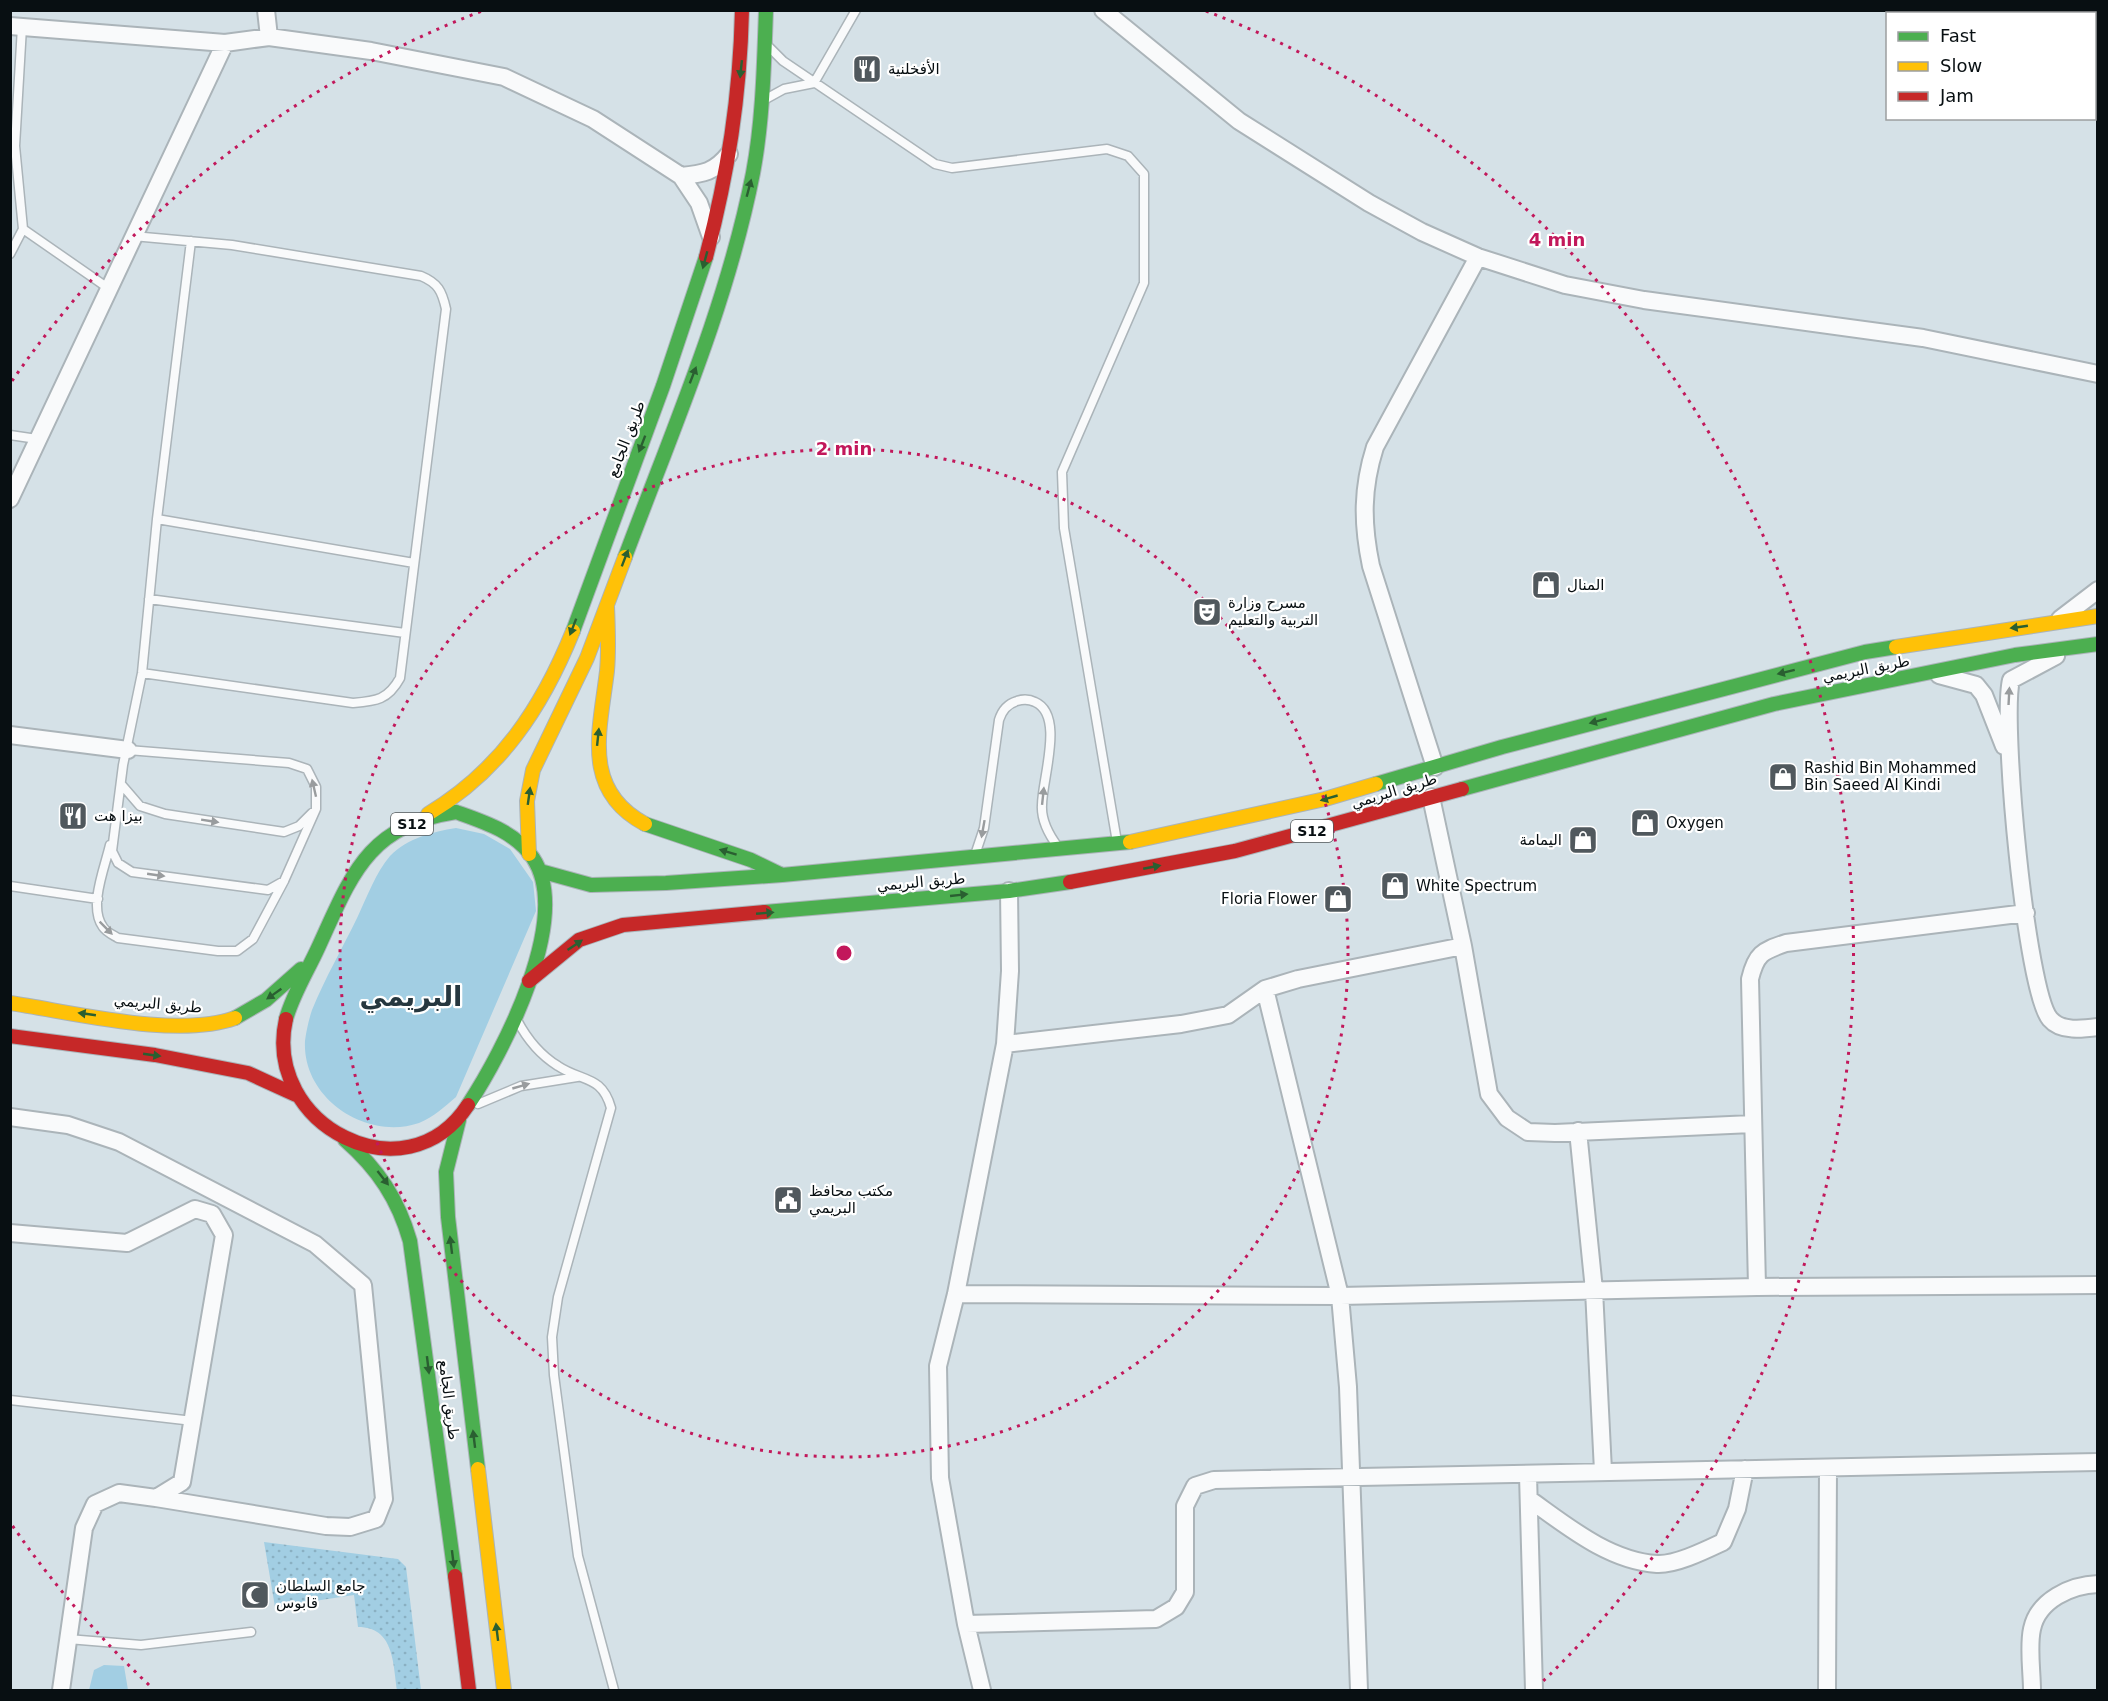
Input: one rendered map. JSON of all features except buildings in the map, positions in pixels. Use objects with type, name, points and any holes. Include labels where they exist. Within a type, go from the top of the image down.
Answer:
[{"type":"main road","name":"طريق الجامع","points":[[419,819],[473,785],[497,762],[534,712],[565,649],[691,314],[732,150],[743,47],[742,10]]},
{"type":"main road","points":[[529,854],[527,801],[533,770],[587,658],[714,321],[753,173],[762,101],[766,10]]},
{"type":"main road","points":[[606,606],[607,667],[597,750],[599,768],[614,800],[640,823],[743,857],[782,876]]},
{"type":"main road","name":"طريق البريمي","points":[[540,872],[591,885],[782,876],[1117,845],[1285,809],[1865,652],[2097,616]]},
{"type":"main road","name":"طريق البريمي","points":[[529,981],[579,940],[623,925],[1009,891],[1063,884],[1235,851],[1774,704],[2015,655],[2091,644]]},
{"type":"main road","name":"S12","points":[[456,812],[488,823],[518,840],[529,854],[540,872],[545,902],[542,944],[514,1015],[469,1109],[451,1128],[424,1145],[387,1150],[351,1143],[319,1124],[296,1095],[284,1060],[283,1039],[290,1005],[315,953],[356,875],[376,846],[419,819],[456,812]]},
{"type":"main road","name":"طريق البريمي","points":[[10,1003],[140,1021],[201,1026],[226,1022],[249,1011],[282,989],[315,953]]},
{"type":"main road","name":"S12","points":[[10,1036],[154,1055],[229,1069],[248,1073],[296,1095]]},
{"type":"main road","name":"طريق الجامع","points":[[459,1120],[446,1172],[448,1217],[504,1690]]},
{"type":"main road","name":"طريق الجامع","points":[[342,1137],[369,1160],[393,1191],[407,1223],[415,1261],[469,1690]]},
{"type":"street","points":[[266,10],[269,37]]},
{"type":"street","points":[[1103,10],[1239,121],[1369,203],[1422,232],[1478,257],[1565,285],[1632,298],[1923,338],[2097,374]]},
{"type":"street","points":[[16,26],[225,43],[269,37],[370,51],[504,77],[593,119],[681,176],[699,203],[711,237]]},
{"type":"street","points":[[10,499],[225,43]]},
{"type":"street","points":[[681,176],[705,174],[720,166],[732,150]]},
{"type":"street","points":[[1435,767],[1371,566],[1364,536],[1363,506],[1366,476],[1375,447],[1478,257]]},
{"type":"street","points":[[2056,622],[2097,590]]},
{"type":"street","points":[[2091,644],[2047,660],[2011,680],[2008,691],[2008,755],[2026,913],[2039,999],[2051,1021],[2072,1030],[2097,1027]]},
{"type":"street","points":[[1927,673],[1976,685],[1984,696],[2008,755]]},
{"type":"street","points":[[10,735],[128,750]]},
{"type":"street","points":[[1431,797],[1463,946],[1489,1094],[1507,1118],[1527,1132],[1752,1124]]},
{"type":"street","points":[[982,1690],[966,1624],[940,1478],[938,1366],[956,1294],[1005,1044],[1010,971],[1009,891]]},
{"type":"street","points":[[1757,1287],[1750,979],[1754,960],[1768,949],[1786,943],[2026,913]]},
{"type":"street","points":[[1005,1044],[1181,1024],[1228,1015],[1265,989],[1298,979],[1463,946]]},
{"type":"street","points":[[1265,989],[1340,1296],[1352,1477],[1359,1690]]},
{"type":"street","points":[[10,1117],[68,1125],[119,1142],[315,1244],[363,1286],[384,1499],[376,1519],[350,1527],[326,1526],[119,1493],[95,1504],[84,1528],[61,1690]]},
{"type":"street","points":[[1578,1131],[1594,1290],[1603,1471]]},
{"type":"street","points":[[212,1214],[222,1197]]},
{"type":"street","points":[[10,1233],[127,1243],[195,1209],[212,1214],[224,1235],[182,1482],[156,1498]]},
{"type":"street","points":[[956,1294],[1340,1296],[1757,1287],[2097,1285]]},
{"type":"street","points":[[966,1624],[1156,1619],[1176,1607],[1185,1592],[1185,1506],[1195,1486],[1214,1480],[2097,1462]]},
{"type":"street","points":[[1827,1690],[1828,1468]]},
{"type":"street","points":[[1529,1499],[1578,1533],[1619,1556],[1659,1564],[1699,1553],[1723,1542],[1737,1509],[1745,1469]]},
{"type":"street","points":[[1528,1474],[1534,1690]]},
{"type":"street","points":[[2032,1690],[2032,1629],[2042,1608],[2057,1595],[2083,1584],[2097,1584]]},
{"type":"lane","points":[[762,101],[784,89],[814,83],[856,10]]},
{"type":"lane","points":[[10,254],[23,229],[13,146],[16,26]]},
{"type":"lane","points":[[764,42],[783,61],[934,164],[952,168],[1107,149],[1128,156],[1144,174],[1144,283],[1062,472],[1064,528],[1117,845]]},
{"type":"lane","points":[[23,229],[108,288]]},
{"type":"lane","points":[[133,236],[232,245],[421,276],[434,282],[442,293],[446,309],[399,678],[392,692],[373,701],[353,703],[142,672]]},
{"type":"lane","points":[[128,750],[289,763],[307,770],[315,788],[316,809],[284,881],[253,939],[237,951],[218,951],[118,938],[104,929],[97,917],[98,898],[113,833],[142,672],[157,519],[191,242]]},
{"type":"lane","points":[[10,435],[37,440]]},
{"type":"lane","points":[[157,519],[414,563]]},
{"type":"lane","points":[[149,598],[405,633]]},
{"type":"lane","points":[[972,858],[984,828],[999,720],[1006,706],[1021,699],[1043,707],[1051,721],[1042,806],[1047,830],[1060,850]]},
{"type":"lane","points":[[121,784],[140,806],[165,814],[284,832],[299,826],[316,809]]},
{"type":"lane","points":[[113,833],[112,851],[118,863],[132,872],[268,890],[284,881]]},
{"type":"lane","points":[[10,886],[98,898]]},
{"type":"lane","points":[[514,1015],[525,1035],[540,1052],[578,1077],[596,1082],[606,1092],[611,1108],[558,1298],[552,1337],[554,1375],[578,1556],[614,1690]]},
{"type":"lane","points":[[469,1109],[494,1095],[521,1086],[578,1077]]},
{"type":"lane","points":[[10,1400],[193,1421]]},
{"type":"lane","points":[[68,1639],[141,1645],[250,1632]]},
{"type":"shaded area","points":[[456,828],[484,834],[510,849],[533,882],[536,911],[456,1097],[434,1115],[419,1123],[399,1127],[379,1126],[359,1120],[341,1110],[326,1097],[314,1081],[307,1062],[305,1041],[312,1010],[385,862],[397,850],[421,837]]},
{"type":"shaded area","points":[[264,1542],[398,1559],[406,1567],[421,1690],[397,1690],[390,1648],[379,1633],[358,1627],[354,1595],[275,1607]]},
{"type":"shaded area","points":[[104,1665],[124,1666],[128,1690],[89,1690],[94,1670]]},
{"type":"traffic: fast","points":[[625,557],[697,368],[729,271],[742,223],[759,133],[766,10]]},
{"type":"traffic: fast","points":[[573,631],[663,386],[706,257]]},
{"type":"traffic: fast","points":[[1462,789],[1774,704],[2015,655],[2098,644]]},
{"type":"traffic: fast","points":[[1376,784],[1502,747],[1865,652],[1896,647]]},
{"type":"traffic: fast","points":[[456,812],[499,829],[526,849],[533,858],[543,884],[545,914],[539,949],[529,984],[499,1052],[468,1105]]},
{"type":"traffic: fast","points":[[286,1019],[296,992],[341,898],[366,858],[382,842],[402,829],[426,819],[456,812]]},
{"type":"traffic: fast","points":[[645,824],[751,860],[782,875]]},
{"type":"traffic: fast","points":[[540,871],[591,885],[666,883],[782,875],[1130,842]]},
{"type":"traffic: fast","points":[[765,912],[1009,891],[1070,882]]},
{"type":"traffic: fast","points":[[235,1018],[266,1000],[301,969]]},
{"type":"traffic: fast","points":[[459,1120],[446,1172],[448,1217],[478,1469]]},
{"type":"traffic: fast","points":[[345,1140],[377,1174],[393,1198],[410,1241],[455,1576]]},
{"type":"traffic: slow","points":[[529,854],[527,801],[533,770],[587,658],[625,557]]},
{"type":"traffic: slow","points":[[607,606],[608,663],[601,715],[599,757],[603,776],[611,794],[625,810],[645,824]]},
{"type":"traffic: slow","points":[[1896,647],[2098,616]]},
{"type":"traffic: slow","points":[[428,814],[477,778],[516,735],[547,686],[573,631]]},
{"type":"traffic: slow","points":[[1130,842],[1325,799],[1376,784]]},
{"type":"traffic: slow","points":[[10,1003],[155,1025],[211,1024],[235,1018]]},
{"type":"traffic: slow","points":[[478,1469],[504,1690]]},
{"type":"traffic: jam","points":[[706,257],[732,135],[739,73],[742,10]]},
{"type":"traffic: jam","points":[[1070,882],[1235,851],[1462,789]]},
{"type":"traffic: jam","points":[[529,981],[579,940],[623,925],[765,912]]},
{"type":"traffic: jam","points":[[286,1019],[284,1057],[296,1091],[317,1118],[345,1137],[377,1147],[410,1147],[441,1133],[468,1105]]},
{"type":"traffic: jam","points":[[10,1036],[155,1055],[248,1073],[296,1095]]},
{"type":"traffic: jam","points":[[455,1576],[469,1690]]},
{"type":"place","name":"الأفخلنية","points":[[867,69]]},
{"type":"place","name":"المنال","points":[[1546,585]]},
{"type":"place","name":"مسرح وزارة التربية والتعليم","points":[[1207,612]]},
{"type":"place","name":"Rashid Bin Mohammed Bin Saeed Al Kindi","points":[[1783,777]]},
{"type":"place","name":"بيزا ه‍ت","points":[[73,816]]},
{"type":"place","name":"Oxygen","points":[[1645,823]]},
{"type":"place","name":"اليمامة","points":[[1583,840]]},
{"type":"place","name":"White Spectrum","points":[[1395,886]]},
{"type":"place","name":"Floria Flower","points":[[1338,899]]},
{"type":"place","name":"مكتب محافظ البريمي","points":[[788,1200]]},
{"type":"place","name":"جامع السلطان قابوس","points":[[255,1595]]},
{"type":"district","name":"البريمي","points":[[411,997]]}]
